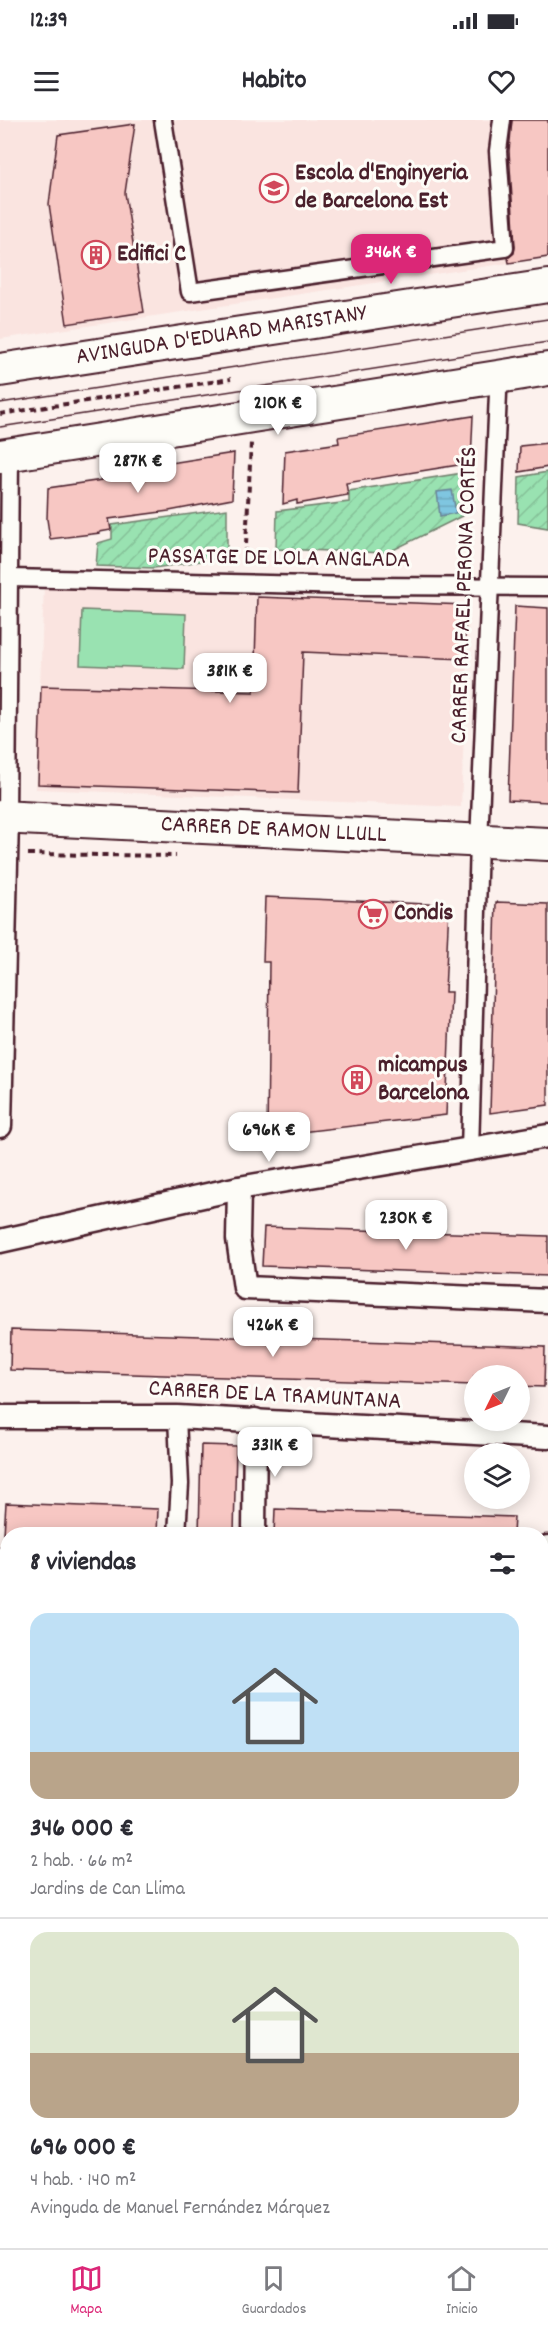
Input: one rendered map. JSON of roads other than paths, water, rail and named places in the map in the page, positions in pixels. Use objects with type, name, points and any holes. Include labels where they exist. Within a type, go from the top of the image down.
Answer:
[{"type":"main road","name":"AVINGUDA D'EDUARD MARISTANY","points":[[0,370],[548,286]]},
{"type":"main road","points":[[5,455],[548,369]]},
{"type":"main road","name":"CARRER DE RAMON LLULL","points":[[4,818],[548,844]]},
{"type":"street","points":[[162,120],[190,292],[505,248],[498,151],[502,120]]},
{"type":"street","name":"CARRER RAFAEL PERONA CORTÉS","points":[[470,1150],[479,842],[498,393]]},
{"type":"street","points":[[0,1126],[4,684],[9,578],[5,455]]},
{"type":"street","name":"PASSATGE DE LOLA ANGLADA","points":[[9,578],[355,586],[548,587]]},
{"type":"street","points":[[0,1241],[239,1188],[548,1136]]},
{"type":"street","points":[[239,1188],[238,1239],[245,1288],[548,1301]]},
{"type":"street","name":"CARRER DE LA TRAMUNTANA","points":[[0,1417],[177,1417],[548,1437]]},
{"type":"street","points":[[177,1417],[180,1484],[177,1527]]},
{"type":"street","points":[[254,1527],[255,1420]]},
{"type":"water","points":[[452,490],[456,513],[440,516],[437,492]]},
{"type":"tram line","points":[[0,403],[548,319]]},
{"type":"tram line","points":[[0,427],[548,342]]},
{"type":"place","name":"Escola d'Enginyeria de Barcelona Est","points":[[274,188]]},
{"type":"place","name":"Edifici C","points":[[96,255]]},
{"type":"place","name":"Condis","points":[[373,914]]},
{"type":"place","name":"micampus Barcelona","points":[[357,1080]]}]
